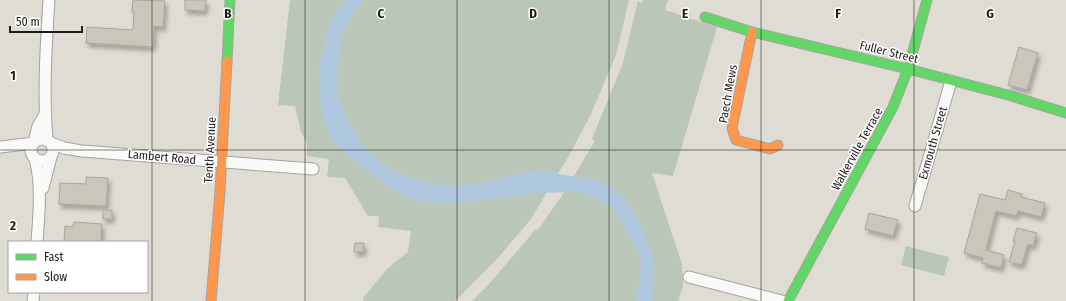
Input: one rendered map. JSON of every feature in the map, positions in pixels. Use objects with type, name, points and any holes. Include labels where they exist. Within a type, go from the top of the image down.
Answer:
[{"type":"street","points":[[40,200],[51,157],[54,152],[54,147],[49,141],[45,114],[49,0]]},
{"type":"street","name":"Tenth Avenue","points":[[211,301],[222,162],[230,0]]},
{"type":"street","name":"Walkerville Terrace","points":[[788,301],[893,107],[908,69],[927,0]]},
{"type":"street","name":"Fuller Street","points":[[705,18],[752,32],[951,80],[1008,95],[1066,113]]},
{"type":"street","name":"Paech Mews","points":[[752,32],[732,128],[736,140],[770,149],[778,145]]},
{"type":"street","name":"Exmouth Street","points":[[915,206],[951,80]]},
{"type":"street","points":[[37,241],[40,200],[39,174],[31,151],[38,126],[45,114]]},
{"type":"street","points":[[0,147],[34,143],[40,139],[49,141]]},
{"type":"street","name":"Lambert Road","points":[[49,141],[64,148],[82,151],[313,168]]},
{"type":"street","points":[[0,147],[43,161],[51,157]]},
{"type":"street","name":"Lambert Road","points":[[51,157],[82,151]]},
{"type":"street","points":[[689,277],[782,301]]},
{"type":"green space","points":[[290,0],[629,0],[616,55],[591,114],[571,152],[531,219],[498,258],[455,301],[363,301],[363,298],[387,269],[408,252],[411,231],[378,227],[379,216],[368,216],[345,178],[327,177],[329,159],[307,156],[307,143],[301,132],[295,106],[278,105]]},
{"type":"green space","points":[[643,0],[669,0],[665,10],[717,27],[673,176],[652,173],[682,264],[683,286],[678,301],[472,301],[489,284],[536,229],[538,230],[563,194],[595,141],[592,139],[623,63],[638,1],[642,3]]},
{"type":"green space","points":[[906,246],[949,257],[944,276],[901,265]]},
{"type":"water","points":[[347,0],[364,0],[352,14],[344,30],[338,65],[338,93],[339,99],[350,124],[368,151],[379,161],[405,176],[434,184],[475,184],[529,172],[551,171],[559,174],[597,181],[609,186],[628,203],[652,252],[654,280],[652,301],[636,301],[641,269],[638,251],[613,208],[595,198],[579,192],[530,193],[490,200],[452,203],[423,202],[397,193],[347,155],[330,136],[323,116],[318,70],[328,25],[339,7]]},
{"type":"building","points":[[133,0],[165,1],[163,27],[154,26],[153,47],[86,43],[87,27],[133,30]]},
{"type":"building","points":[[185,0],[206,0],[205,11],[185,10]]},
{"type":"building","points":[[1019,47],[1038,53],[1027,90],[1008,85]]},
{"type":"building","points":[[86,177],[108,178],[106,206],[59,204],[60,183],[86,184]]},
{"type":"building","points":[[1008,190],[1022,194],[1021,197],[1045,203],[1041,217],[1018,211],[1016,216],[996,211],[986,250],[1004,255],[1001,268],[982,263],[983,258],[964,253],[980,194],[1005,200]]},
{"type":"building","points":[[103,210],[112,210],[112,219],[103,219]]},
{"type":"building","points":[[869,213],[898,220],[893,236],[865,229]]},
{"type":"building","points":[[74,222],[102,224],[101,241],[64,241],[65,226],[73,227]]},
{"type":"building","points":[[1017,228],[1037,233],[1033,246],[1028,244],[1022,265],[1009,262]]},
{"type":"building","points":[[355,243],[364,243],[363,252],[354,252]]},
{"type":"traffic: fast","points":[[227,61],[230,0]]},
{"type":"traffic: fast","points":[[788,301],[893,107],[908,69],[927,0]]},
{"type":"traffic: fast","points":[[705,17],[752,32],[908,69],[1008,95],[1066,113]]},
{"type":"traffic: slow","points":[[752,32],[732,128],[736,140],[770,149],[778,145]]},
{"type":"traffic: slow","points":[[211,301],[220,192],[227,61]]}]
